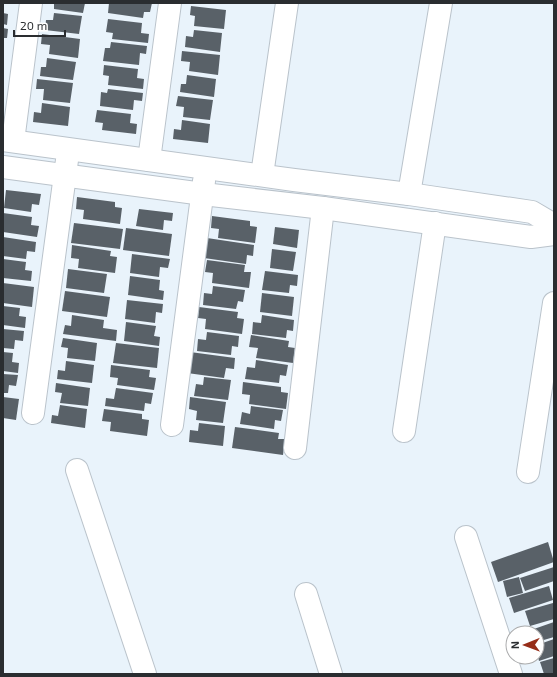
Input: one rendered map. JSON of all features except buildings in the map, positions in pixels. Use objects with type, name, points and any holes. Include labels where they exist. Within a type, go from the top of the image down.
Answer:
[{"type":"street","points":[[31,3],[8,141],[409,194],[532,212],[554,225]]},
{"type":"street","points":[[149,160],[170,3]]},
{"type":"street","points":[[262,175],[287,3]]},
{"type":"street","points":[[409,194],[441,3]]},
{"type":"street","points":[[33,413],[68,149]]},
{"type":"street","points":[[3,167],[203,194],[324,208],[531,237],[554,234]]},
{"type":"street","points":[[172,425],[206,168]]},
{"type":"street","points":[[295,448],[324,208]]},
{"type":"street","points":[[404,431],[435,224]]},
{"type":"street","points":[[528,472],[554,303]]},
{"type":"street","points":[[77,470],[145,674]]},
{"type":"street","points":[[466,537],[511,674]]},
{"type":"street","points":[[306,594],[331,674]]}]
